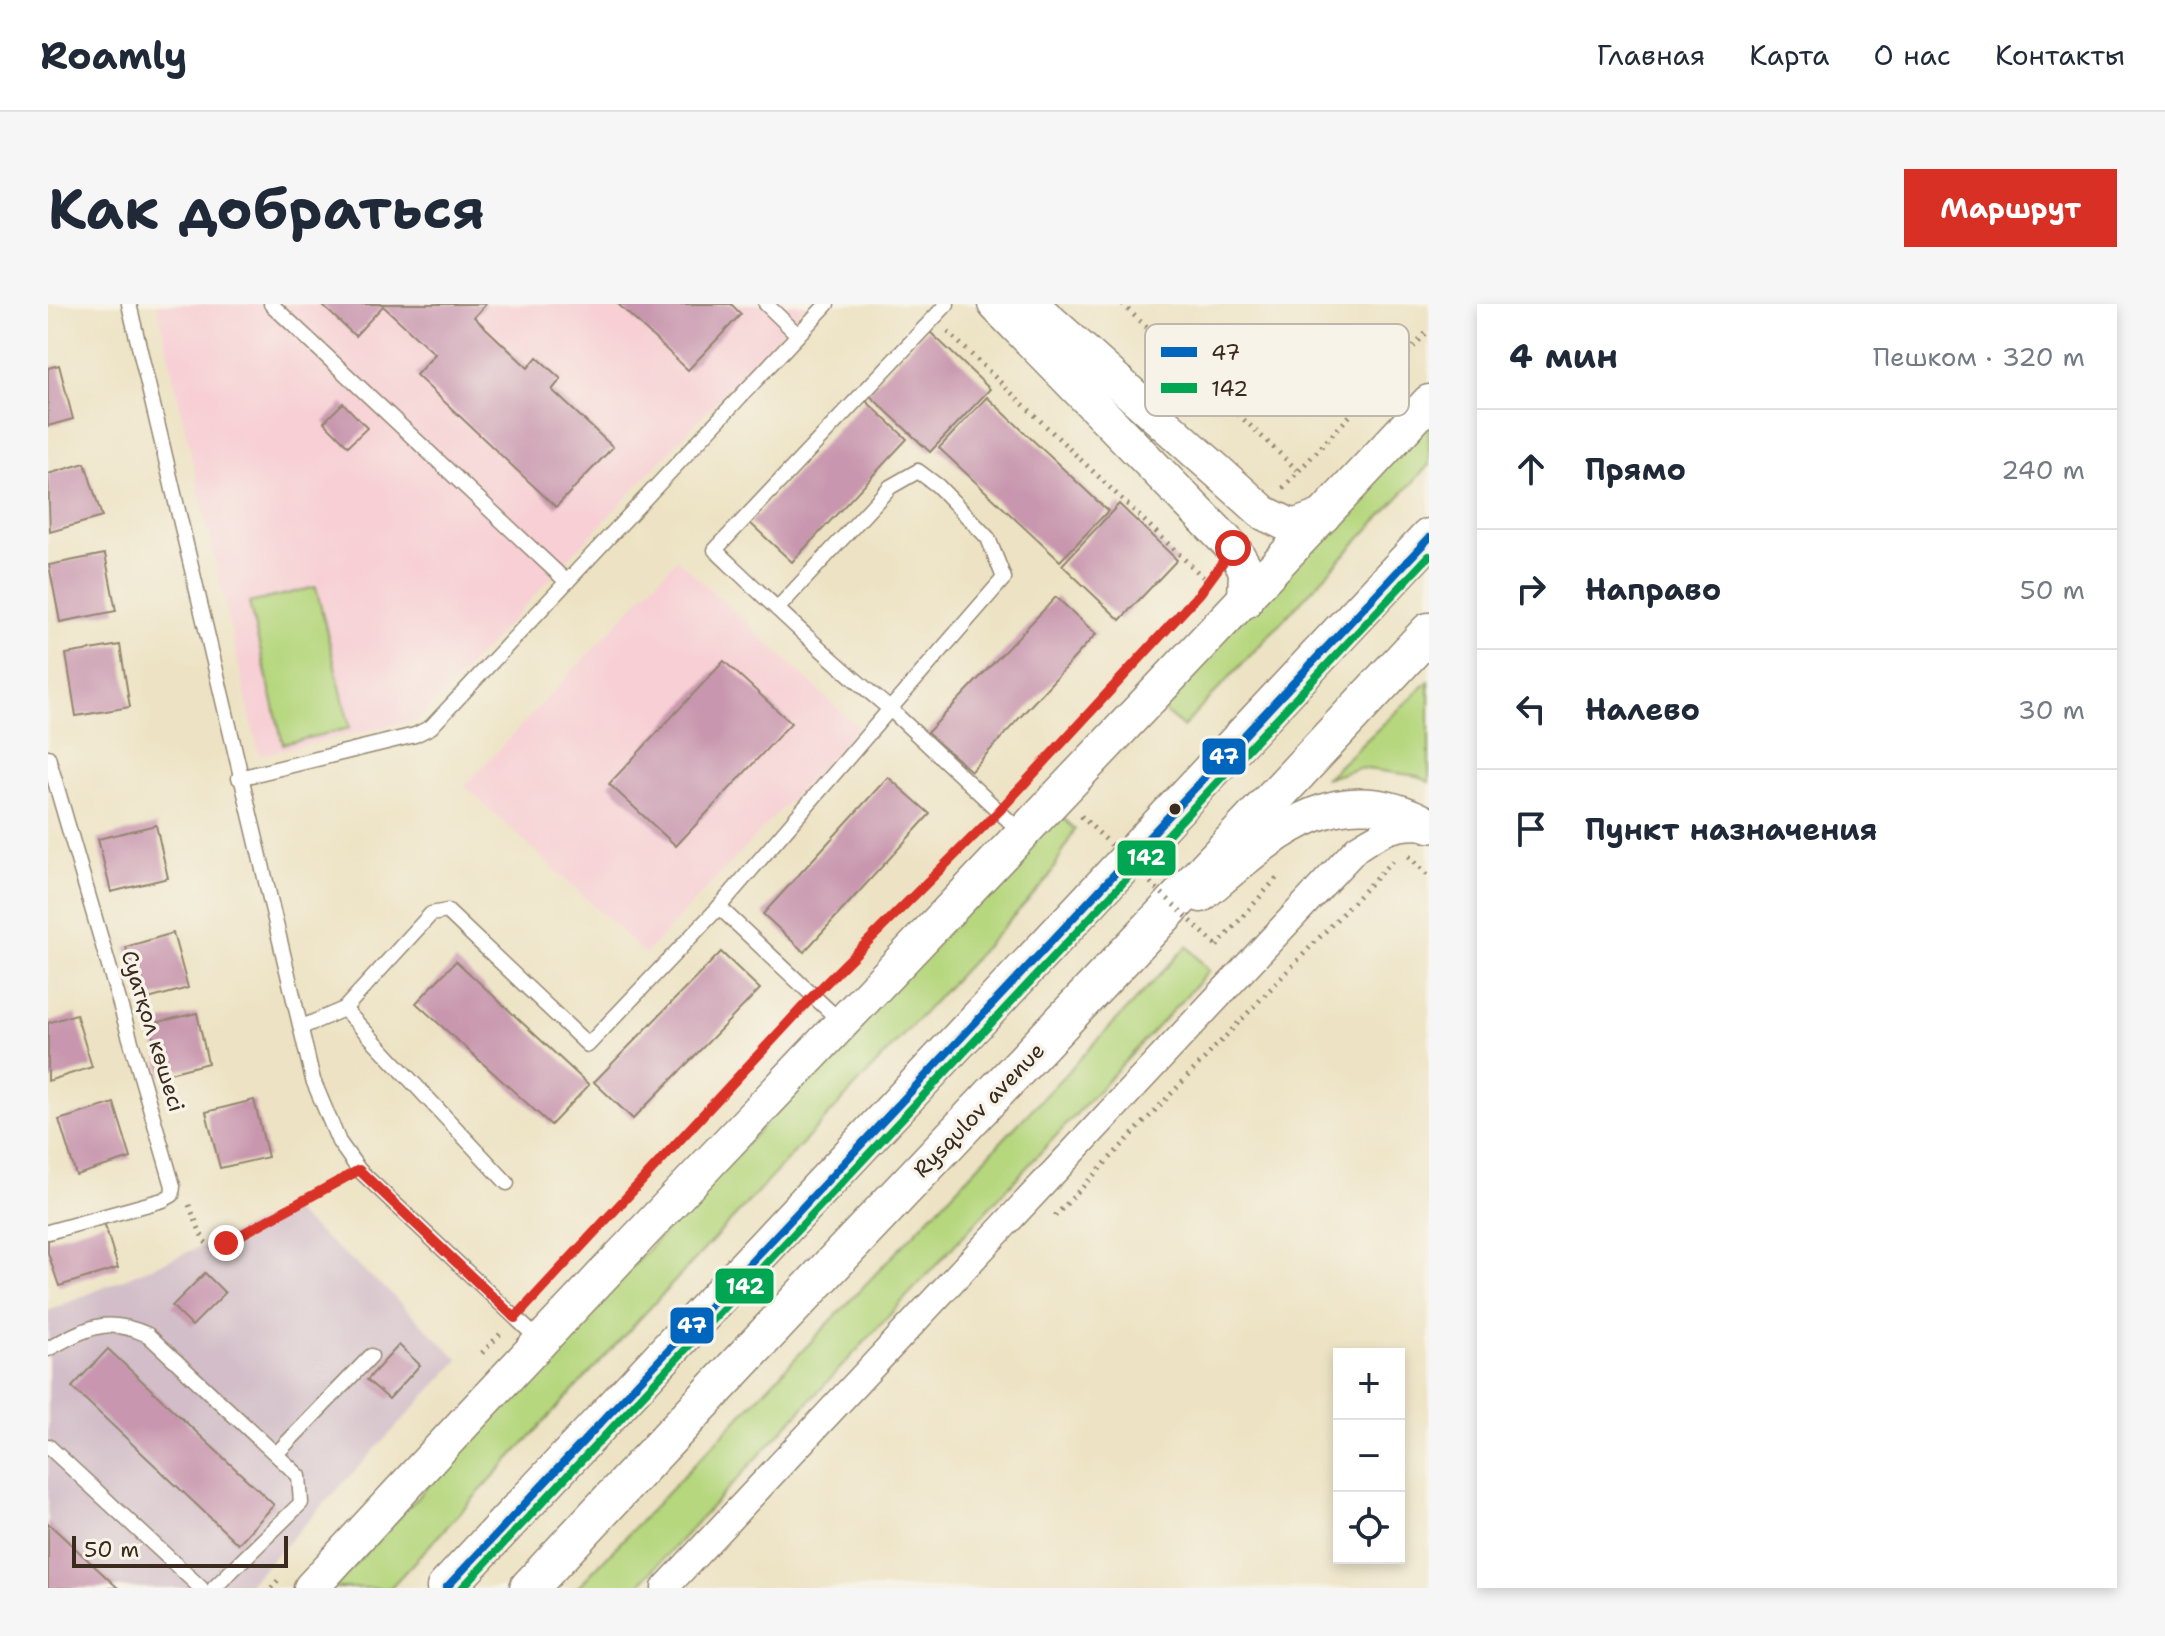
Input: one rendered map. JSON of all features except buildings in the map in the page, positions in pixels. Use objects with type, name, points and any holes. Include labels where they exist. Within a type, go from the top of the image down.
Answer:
[{"type":"main road","points":[[446,1588],[1429,538]]},
{"type":"main road","name":"Rysqulov avenue","points":[[529,1588],[763,1336],[1130,954],[1429,632]]},
{"type":"main road","points":[[721,1294],[763,1336]]},
{"type":"street","points":[[995,304],[1233,548],[1246,570],[1245,601]]},
{"type":"street","points":[[1031,304],[1145,406]]},
{"type":"street","points":[[296,1582],[527,1329],[841,1022],[1245,601],[1429,402]]},
{"type":"street","points":[[1156,416],[1264,513],[1293,527],[1323,516]]},
{"type":"street","points":[[1130,954],[1277,832],[1311,816],[1342,805],[1375,804],[1405,812],[1429,826]]},
{"type":"street","points":[[665,1588],[1357,848],[1380,833],[1407,825],[1429,826]]},
{"type":"lane","points":[[129,304],[239,778],[313,1080],[323,1108],[359,1170],[527,1329]]},
{"type":"lane","points":[[271,304],[567,582]]},
{"type":"lane","points":[[766,304],[798,335]]},
{"type":"lane","points":[[239,778],[415,735],[431,727],[827,304]]},
{"type":"lane","points":[[947,304],[715,550],[1021,832]]},
{"type":"lane","points":[[302,1027],[344,1009],[431,914],[447,911],[588,1045],[719,907],[1004,578],[988,538],[938,486],[918,471],[890,487],[777,609]]},
{"type":"lane","name":"Суатқол көшесі","points":[[48,757],[173,1186]]},
{"type":"lane","points":[[719,907],[841,1022]]},
{"type":"lane","points":[[344,1009],[507,1183]]},
{"type":"lane","points":[[48,1232],[163,1200],[172,1195],[173,1186]]},
{"type":"lane","points":[[48,1349],[84,1329],[123,1324],[148,1335],[299,1476],[301,1503],[214,1588]]},
{"type":"lane","points":[[277,1453],[371,1356]]},
{"type":"lane","points":[[48,1446],[200,1588]]},
{"type":"path","points":[[1122,304],[1145,326]]},
{"type":"path","points":[[933,318],[1208,582]]},
{"type":"path","points":[[1409,351],[1429,330]]},
{"type":"path","points":[[1240,416],[1297,470]]},
{"type":"path","points":[[1264,513],[1297,470],[1348,416]]},
{"type":"path","points":[[1082,722],[1208,582],[1233,548]]},
{"type":"path","points":[[1081,816],[1217,946],[1289,864]]},
{"type":"path","points":[[1048,1222],[1395,858],[1411,856],[1428,876]]},
{"type":"path","points":[[472,1365],[527,1329],[813,996],[945,866]]},
{"type":"path","points":[[173,1186],[185,1198],[207,1247],[213,1248],[359,1170]]},
{"type":"path","points":[[271,1588],[296,1582]]},
{"type":"shaded area","points":[[157,304],[807,304],[419,719],[259,755]]},
{"type":"shaded area","points":[[677,559],[858,727],[645,954],[465,786]]},
{"type":"shaded area","points":[[290,1209],[388,1291],[459,1360],[245,1588],[48,1588],[48,1311]]},
{"type":"green space","points":[[1429,418],[1429,465],[1183,727],[1158,707]]},
{"type":"green space","points":[[316,587],[350,728],[283,744],[249,603]]},
{"type":"green space","points":[[1429,681],[1429,782],[1418,776],[1359,768],[1325,779]]},
{"type":"green space","points":[[1056,811],[1075,829],[1048,879],[390,1588],[333,1588]]},
{"type":"green space","points":[[1187,946],[1209,971],[636,1588],[577,1588]]},
{"type":"transit line","name":"47","points":[[446,1588],[1429,538]]},
{"type":"transit line","name":"142","points":[[462,1588],[1429,556]]},
{"type":"route","points":[[226,1243],[359,1170],[515,1318],[813,996],[999,811],[1200,593],[1233,548]]}]
